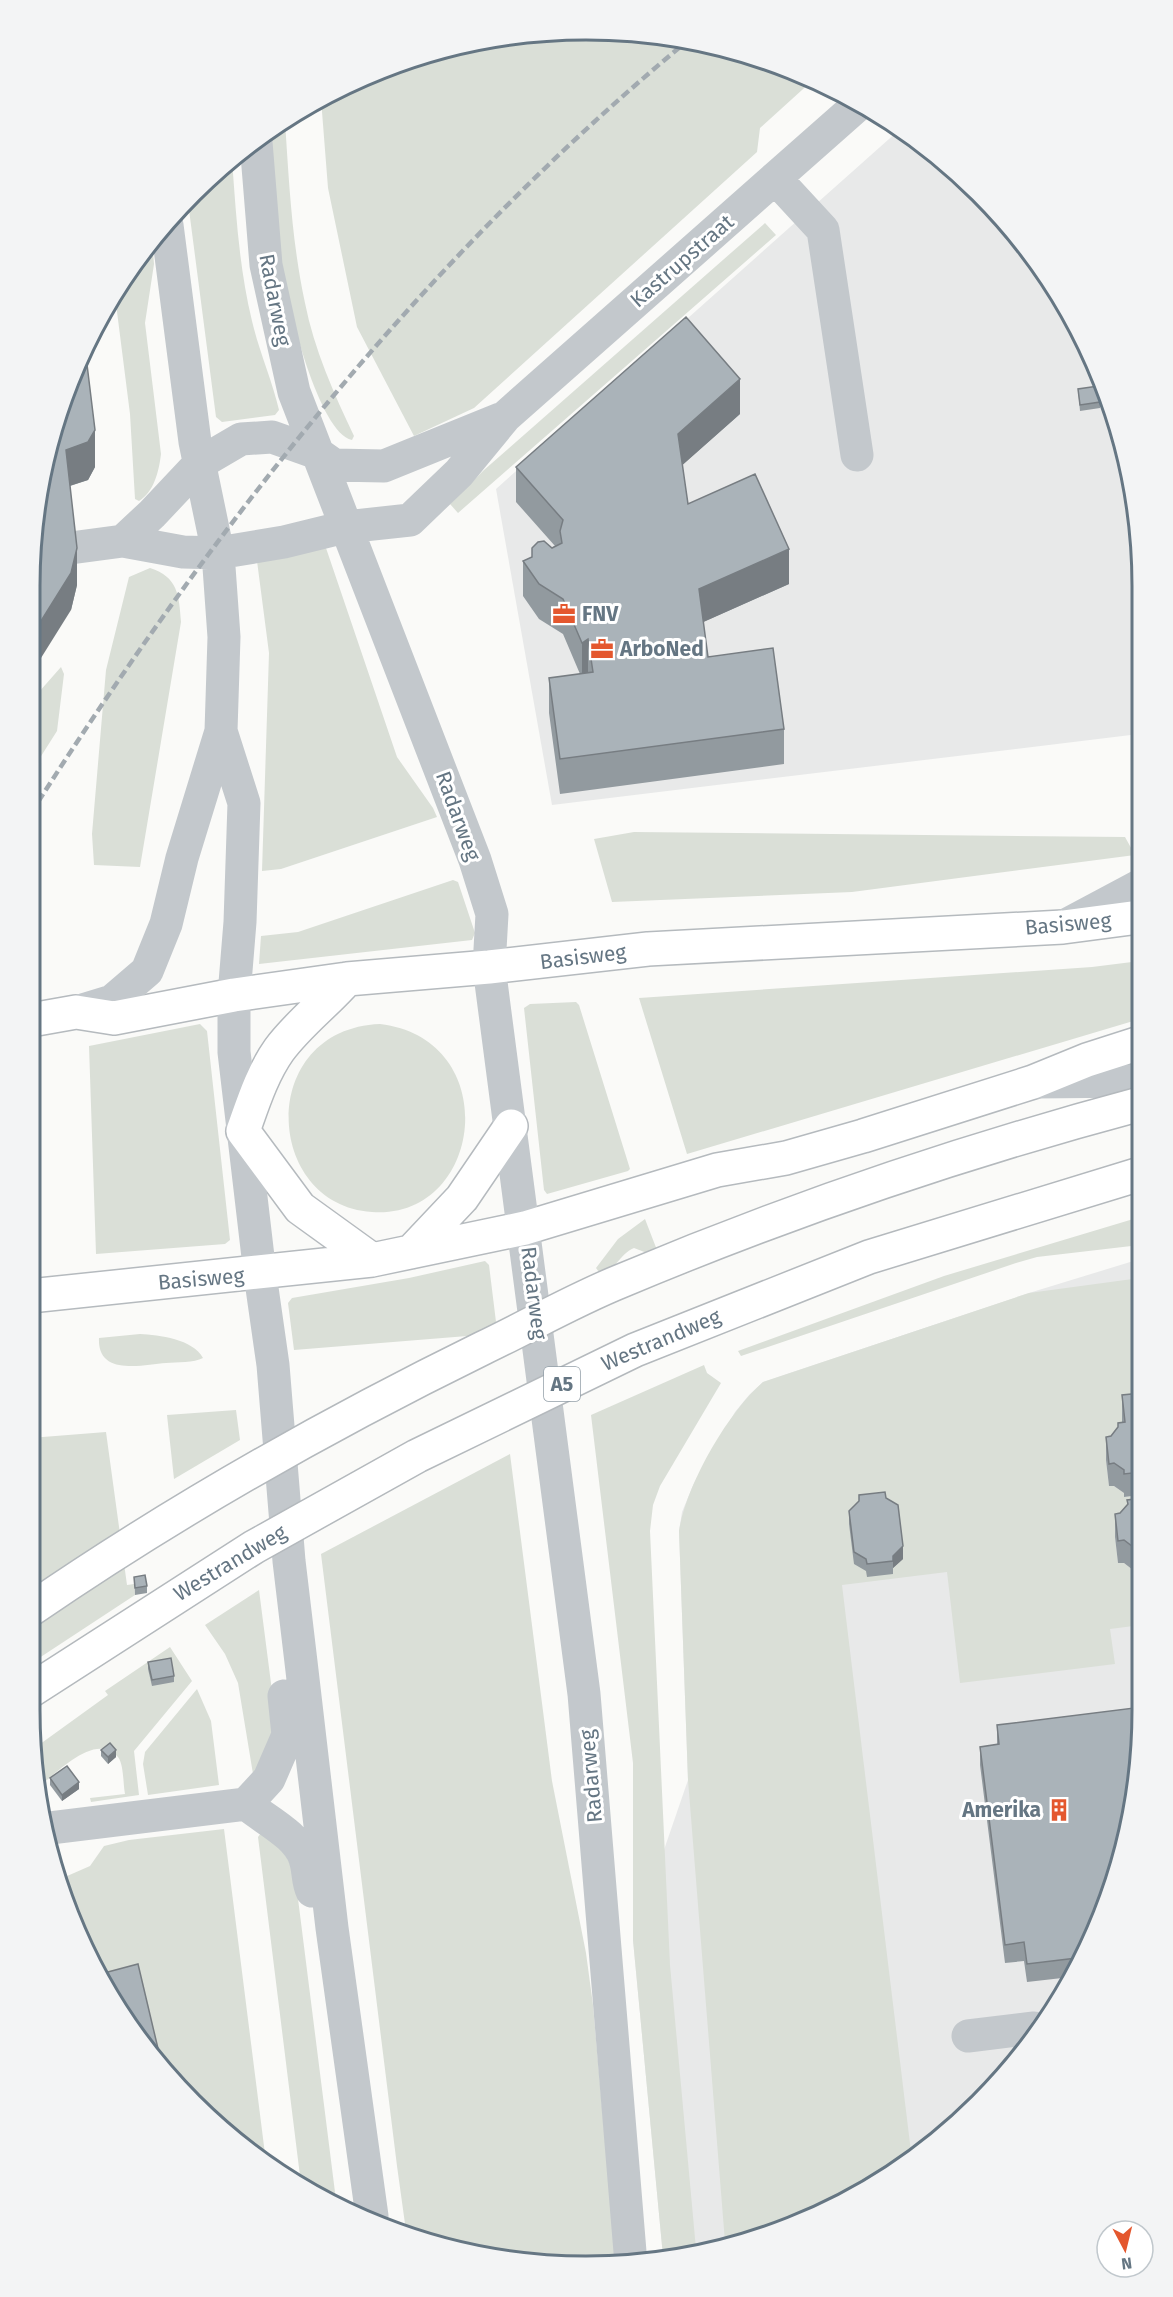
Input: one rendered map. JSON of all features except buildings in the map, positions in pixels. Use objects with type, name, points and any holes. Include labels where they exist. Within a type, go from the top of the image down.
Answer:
[{"type":"main road","name":"Basisweg","points":[[40,1018],[76,1012],[114,1018],[234,994],[347,979],[489,967],[659,948],[1064,927],[1132,918]]},
{"type":"main road","points":[[347,979],[278,1051],[264,1075],[243,1131],[300,1208],[372,1260]]},
{"type":"main road","points":[[411,1252],[525,1228],[717,1170],[786,1158],[1033,1082],[1087,1060],[1132,1046]]},
{"type":"main road","points":[[40,1603],[87,1571],[294,1445],[396,1391],[619,1281],[829,1201],[960,1156],[1132,1106]]},
{"type":"main road","points":[[411,1252],[462,1198],[511,1126]]},
{"type":"main road","name":"Westrandweg","points":[[40,1685],[254,1547],[417,1456],[635,1350],[869,1257],[1132,1176]]},
{"type":"main road","name":"Basisweg","points":[[40,1295],[260,1274],[372,1260],[411,1252]]},
{"type":"street","name":"Kastrupstraat","points":[[345,527],[410,520],[459,473],[505,417],[852,110]]},
{"type":"street","name":"Radarweg","points":[[257,151],[266,265],[294,392],[475,860],[492,914],[489,967],[525,1228],[584,1694],[631,2254]]},
{"type":"street","points":[[775,178],[823,230],[857,455]]},
{"type":"street","points":[[76,1012],[112,1000],[147,971],[166,924],[182,858],[221,730],[224,637],[218,553],[200,463],[168,236]]},
{"type":"street","name":"Kastrupstraat","points":[[317,453],[333,465],[384,466],[505,417]]},
{"type":"street","points":[[123,541],[153,514],[200,463],[241,439],[272,436],[317,453]]},
{"type":"street","points":[[42,552],[123,541],[183,552],[218,553],[284,542],[345,527]]},
{"type":"street","points":[[221,730],[244,803],[240,922],[234,994],[234,1052],[273,1365],[289,1561],[332,1928],[371,2212]]},
{"type":"street","points":[[1064,927],[1132,890]]},
{"type":"street","points":[[1033,1082],[1132,1081]]},
{"type":"street","points":[[53,1828],[246,1804],[269,1779],[280,1758],[288,1735],[284,1692],[301,1662]]},
{"type":"street","points":[[246,1804],[284,1832],[298,1846],[305,1857],[309,1886],[332,1928]]},
{"type":"street","points":[[968,2036],[1030,2028]]},
{"type":"shaded area","points":[[586,40],[658,45],[728,59],[762,69],[806,87],[760,128],[757,152],[474,408],[414,436],[357,327],[328,188],[322,110],[345,97],[411,69],[480,51],[515,45]]},
{"type":"shaded area","points":[[286,131],[294,235],[305,303],[319,354],[354,436],[352,440],[340,432],[328,416],[307,366],[286,290],[278,239],[271,141]]},
{"type":"shaded area","points":[[893,135],[919,153],[973,200],[1020,254],[1059,314],[1091,378],[1114,445],[1128,515],[1132,586],[1132,735],[552,805],[496,489]]},
{"type":"shaded area","points":[[233,170],[244,281],[255,332],[279,410],[275,415],[222,422],[216,417],[189,212]]},
{"type":"shaded area","points":[[765,223],[776,235],[458,513],[450,504],[484,470]]},
{"type":"shaded area","points":[[153,254],[154,264],[145,323],[161,454],[152,487],[139,501],[135,499],[130,414],[117,309]]},
{"type":"shaded area","points":[[326,548],[397,757],[437,817],[281,869],[262,871],[269,653],[257,561]]},
{"type":"shaded area","points":[[150,568],[166,576],[172,582],[178,595],[181,622],[140,867],[94,865],[92,834],[106,670],[129,577]]},
{"type":"shaded area","points":[[61,667],[64,674],[57,731],[40,758],[40,691]]},
{"type":"shaded area","points":[[634,832],[1125,837],[1132,850],[1132,855],[852,892],[612,902],[594,839]]},
{"type":"shaded area","points":[[453,880],[458,882],[475,933],[472,940],[259,964],[261,936],[298,932]]},
{"type":"shaded area","points":[[1132,962],[1132,1021],[687,1154],[639,998],[1092,967]]},
{"type":"shaded area","points":[[576,1002],[579,1005],[630,1169],[547,1194],[544,1190],[524,1008],[530,1004]]},
{"type":"shaded area","points":[[200,1024],[207,1031],[230,1240],[225,1244],[96,1254],[89,1046]]},
{"type":"shaded area","points":[[380,1024],[420,1037],[447,1061],[462,1092],[465,1127],[457,1160],[438,1188],[410,1207],[372,1212],[336,1202],[310,1180],[294,1151],[289,1117],[294,1084],[311,1054],[340,1033]]},
{"type":"shaded area","points":[[645,1219],[667,1276],[647,1253],[634,1248],[610,1269],[599,1272],[596,1268],[618,1239]]},
{"type":"shaded area","points":[[1132,1219],[1132,1246],[1037,1257],[741,1356],[738,1351],[944,1276]]},
{"type":"shaded area","points":[[485,1261],[489,1265],[497,1330],[492,1334],[294,1350],[288,1303],[292,1298],[409,1278]]},
{"type":"shaded area","points":[[1132,1261],[1131,1746],[1122,1817],[1104,1886],[1076,1952],[1040,2014],[997,2071],[947,2121],[890,2164],[828,2200],[762,2228],[728,2238],[663,2251],[633,1940],[688,1780],[679,1531],[682,1512],[694,1483],[735,1412],[763,1382],[1029,1293]]},
{"type":"shaded area","points":[[1132,1279],[1132,1432],[1125,1445],[1106,1460],[1109,1486],[1114,1486],[1124,1493],[1124,1497],[1132,1496],[1132,1524],[1115,1537],[1118,1563],[1124,1563],[1132,1569],[1132,1626],[1110,1629],[1115,1664],[960,1683],[947,1572],[842,1585],[911,2150],[860,2183],[828,2200],[762,2228],[725,2239],[688,1780],[679,1531],[683,1513],[710,1450],[736,1411],[763,1382],[1029,1293]]},
{"type":"shaded area","points":[[140,1334],[184,1342],[192,1346],[203,1358],[185,1362],[123,1366],[105,1358],[100,1350],[99,1338]]},
{"type":"shaded area","points":[[704,1365],[707,1373],[721,1383],[660,1486],[653,1505],[650,1531],[670,1965],[696,2245],[663,2251],[633,1940],[633,1763],[591,1415]]},
{"type":"shaded area","points":[[236,1410],[240,1440],[174,1479],[167,1415]]},
{"type":"shaded area","points":[[106,1432],[127,1585],[134,1584],[135,1595],[40,1657],[40,1437]]},
{"type":"shaded area","points":[[510,1454],[552,1781],[586,1953],[593,2005],[615,2255],[551,2255],[515,2252],[445,2238],[405,2226],[321,1554]]},
{"type":"shaded area","points":[[259,1590],[276,1722],[271,1749],[253,1774],[238,1683],[225,1654],[205,1625]]},
{"type":"shaded area","points":[[170,1647],[192,1681],[134,1751],[139,1795],[91,1802],[90,1798],[125,1794],[118,1757],[109,1750],[89,1751],[78,1756],[45,1782],[42,1743],[108,1695],[105,1691]]},
{"type":"shaded area","points":[[197,1689],[211,1721],[219,1785],[148,1795],[143,1764],[145,1752]]},
{"type":"shaded area","points":[[224,1829],[265,2151],[200,2097],[153,2043],[114,1984],[82,1919],[66,1876],[90,1866],[104,1846],[129,1840]]},
{"type":"shaded area","points":[[261,1833],[284,1851],[295,1875],[335,2195],[300,2175],[258,1837]]},
{"type":"railway","points":[[40,799],[173,602],[328,402],[412,306],[499,214],[590,126],[679,49]]},
{"type":"place","name":"FNV","points":[[564,614]]},
{"type":"place","name":"ArboNed","points":[[602,649]]},
{"type":"place","name":"Amerika","points":[[1059,1810]]}]
